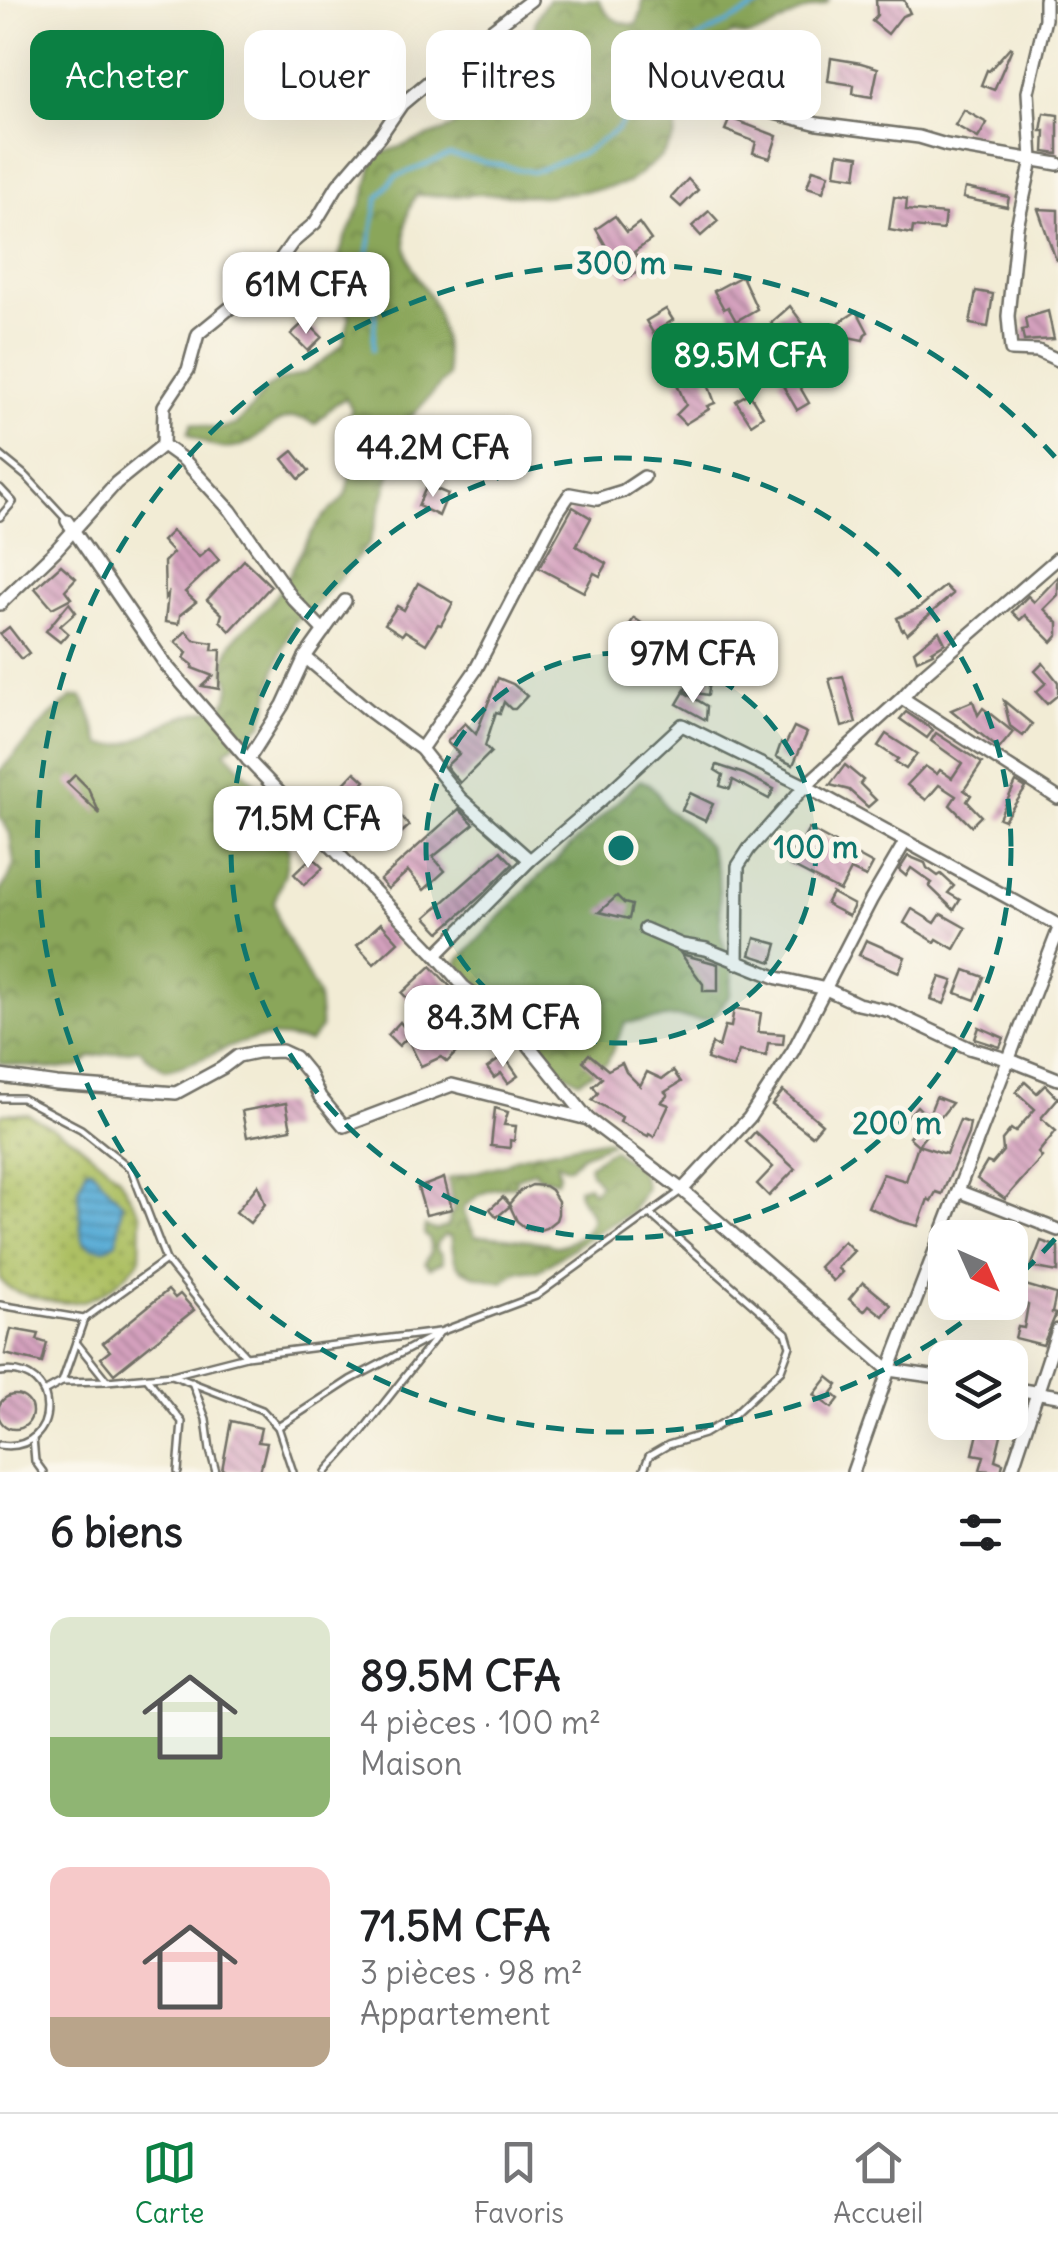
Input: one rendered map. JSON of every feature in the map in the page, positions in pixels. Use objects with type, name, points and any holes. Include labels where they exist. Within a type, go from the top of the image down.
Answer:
[{"type":"street","points":[[0,604],[71,525],[163,445],[164,406],[188,370],[198,334],[268,278],[292,243],[315,223],[338,184],[402,104],[531,0]]},
{"type":"street","points":[[1046,0],[1028,92],[1032,160],[1017,227],[1008,316],[1011,350],[1038,351],[1058,360]]},
{"type":"street","points":[[802,120],[919,137],[1058,164]]},
{"type":"street","points":[[163,445],[184,460],[232,511],[285,588],[324,631]]},
{"type":"street","points":[[421,749],[474,672],[570,494],[597,499],[623,492],[644,477]]},
{"type":"street","points":[[71,525],[166,665],[248,760],[464,987],[527,1043],[588,1119],[682,1190],[890,1370],[928,1376]]},
{"type":"street","points":[[737,963],[738,866],[749,849],[805,786],[923,675],[1058,558]]},
{"type":"street","points":[[248,760],[306,657],[345,601]]},
{"type":"street","points":[[306,657],[421,749],[460,798],[530,860]]},
{"type":"street","points":[[902,698],[1058,798]]},
{"type":"street","points":[[436,955],[530,860],[682,725],[805,786],[1058,928],[853,1472]]},
{"type":"street","points":[[682,1190],[749,1118],[792,1051],[905,842]]},
{"type":"street","points":[[645,928],[778,978],[826,989],[858,1004],[890,1012],[969,1048],[1058,1080]]},
{"type":"street","points":[[0,1076],[176,1093],[238,1056],[282,1052],[295,1058],[309,1074],[320,1097],[344,1126],[452,1085],[588,1119]]},
{"type":"street","points":[[958,1192],[1058,1230]]},
{"type":"street","points":[[1010,1472],[1058,1330]]},
{"type":"street","points":[[1028,1391],[1058,1396]]},
{"type":"lane","points":[[0,455],[27,477],[71,525]]},
{"type":"lane","points":[[0,488],[13,502],[0,518]]},
{"type":"lane","points":[[0,1098],[22,1098],[81,1129],[131,1169],[166,1260],[246,1356]]},
{"type":"lane","points":[[278,1427],[350,1380],[440,1332],[536,1296],[682,1190]]},
{"type":"lane","points":[[643,1472],[650,1456],[729,1419],[780,1370],[790,1346],[786,1333],[650,1214]]},
{"type":"lane","points":[[62,1382],[84,1319],[166,1260]]},
{"type":"lane","points":[[0,1306],[84,1319]]},
{"type":"lane","points":[[44,1392],[62,1382],[172,1375],[246,1356],[440,1332]]},
{"type":"lane","points":[[326,1472],[440,1332]]},
{"type":"lane","points":[[76,1342],[108,1381]]},
{"type":"lane","points":[[0,1372],[26,1374],[40,1385],[47,1400],[46,1417],[33,1438],[18,1445],[0,1445]]},
{"type":"lane","points":[[172,1375],[262,1410],[278,1427],[293,1472]]},
{"type":"lane","points":[[146,1377],[182,1422],[178,1472]]},
{"type":"lane","points":[[192,1382],[206,1420],[216,1472]]},
{"type":"lane","points":[[33,1438],[35,1461],[43,1472]]},
{"type":"green space","points":[[548,0],[599,0],[613,18],[636,25],[642,0],[829,0],[767,30],[611,30],[611,120],[677,120],[675,137],[661,157],[628,183],[544,196],[416,195],[411,205],[405,226],[406,247],[438,317],[448,376],[406,423],[369,544],[317,604],[293,623],[275,671],[263,724],[225,751],[263,792],[263,807],[289,850],[274,902],[280,925],[318,995],[321,1028],[310,1042],[280,1037],[257,1039],[165,1070],[140,1049],[90,1057],[79,1067],[49,1069],[0,1063],[0,891],[14,864],[10,834],[0,816],[0,771],[72,697],[82,697],[102,745],[124,744],[176,719],[223,706],[230,689],[224,672],[232,643],[273,599],[319,522],[346,493],[350,463],[343,425],[352,410],[346,398],[315,424],[297,418],[283,420],[245,444],[230,448],[211,446],[188,433],[192,423],[216,429],[235,425],[266,389],[305,373],[343,344],[350,316],[337,287],[338,260],[364,197],[374,156],[444,131],[454,126],[456,120],[591,120],[591,30],[534,30]]},
{"type":"green space","points":[[640,780],[657,792],[667,810],[708,845],[718,872],[722,940],[733,970],[730,995],[713,1017],[625,1023],[607,1063],[579,1081],[556,1067],[519,1021],[471,982],[457,962],[531,884]]},
{"type":"green space","points":[[3,1113],[28,1114],[76,1141],[118,1176],[141,1215],[140,1260],[117,1283],[93,1298],[67,1303],[52,1301],[15,1291],[0,1279]]},
{"type":"green space","points":[[607,1139],[611,1143],[582,1155],[570,1167],[557,1162],[557,1181],[537,1176],[535,1170],[517,1178],[516,1185],[477,1197],[464,1207],[464,1213],[475,1236],[554,1246],[567,1243],[591,1222],[578,1188],[588,1185],[593,1192],[600,1184],[589,1166],[613,1149],[637,1168],[644,1179],[646,1188],[631,1213],[538,1271],[519,1272],[503,1282],[459,1267],[451,1237],[445,1235],[437,1243],[443,1262],[429,1268],[425,1263],[430,1240],[424,1234],[425,1226],[435,1230],[447,1227],[449,1215],[454,1212],[448,1179],[503,1165],[515,1158]]},
{"type":"water","points":[[87,1168],[122,1203],[117,1242],[105,1249],[84,1242],[81,1232],[78,1190]]},
{"type":"building","points":[[876,0],[904,0],[910,13],[902,16],[888,34],[872,21],[877,15]]},
{"type":"building","points":[[1010,47],[994,90],[981,85],[987,70]]},
{"type":"building","points":[[831,58],[878,68],[872,97],[853,94],[854,85],[828,81]]},
{"type":"building","points":[[964,110],[987,123],[978,138],[955,125]]},
{"type":"building","points":[[1044,113],[1058,115],[1058,154],[1044,152]]},
{"type":"building","points":[[729,120],[735,120],[777,136],[770,158],[753,153],[756,142],[725,130]]},
{"type":"building","points":[[838,153],[859,156],[856,177],[835,174]]},
{"type":"building","points":[[813,169],[829,174],[823,192],[807,187]]},
{"type":"building","points":[[688,179],[698,190],[681,207],[671,198]]},
{"type":"building","points":[[965,188],[1009,197],[1007,207],[963,198]]},
{"type":"building","points":[[894,197],[907,199],[906,210],[945,214],[943,230],[913,227],[912,234],[889,230]]},
{"type":"building","points":[[1038,209],[1058,210],[1058,260],[1056,260]]},
{"type":"building","points":[[709,211],[718,221],[701,236],[692,226]]},
{"type":"building","points":[[615,216],[627,232],[639,223],[651,240],[634,252],[645,267],[626,280],[596,229]]},
{"type":"building","points":[[742,276],[757,309],[736,321],[714,291]]},
{"type":"building","points":[[976,291],[993,294],[988,327],[970,324]]},
{"type":"building","points":[[790,306],[830,360],[797,382],[809,403],[797,410],[779,379],[795,370],[772,339],[779,333],[771,323]]},
{"type":"building","points":[[666,309],[673,320],[653,333],[646,321]]},
{"type":"building","points":[[857,311],[868,332],[863,340],[845,339],[834,326]]},
{"type":"building","points":[[1048,311],[1054,339],[1024,341],[1025,318]]},
{"type":"building","points":[[302,324],[322,337],[308,351],[291,334]]},
{"type":"building","points":[[704,373],[715,403],[685,424],[676,415],[686,405],[676,382]]},
{"type":"building","points":[[749,393],[763,416],[751,424],[736,401]]},
{"type":"building","points":[[293,451],[309,471],[299,479],[283,459]]},
{"type":"building","points":[[427,485],[448,494],[439,516],[418,506]]},
{"type":"building","points":[[573,507],[591,518],[576,546],[607,564],[600,576],[594,573],[584,592],[539,568]]},
{"type":"building","points":[[172,531],[199,557],[209,548],[219,560],[185,592],[196,602],[180,615],[179,624],[165,622],[168,594],[165,598],[164,562],[173,553],[162,541]]},
{"type":"building","points":[[244,560],[271,586],[230,631],[220,621],[222,614],[207,600]]},
{"type":"building","points":[[61,565],[76,578],[65,590],[71,598],[52,608],[35,588]]},
{"type":"building","points":[[1058,577],[1058,595],[1044,609],[1058,623],[1058,635],[1052,642],[1025,615],[1020,620],[1012,612],[1028,596],[1034,602]]},
{"type":"building","points":[[418,583],[453,603],[426,644],[385,624],[397,606],[404,610]]},
{"type":"building","points":[[945,586],[953,594],[907,634],[902,630],[897,618],[919,608]]},
{"type":"building","points":[[69,603],[76,612],[60,626],[68,633],[60,642],[46,631]]},
{"type":"building","points":[[634,618],[650,629],[631,656],[616,646]]},
{"type":"building","points":[[9,627],[29,653],[21,659],[0,634]]},
{"type":"building","points":[[186,631],[194,640],[213,643],[212,650],[221,650],[219,689],[202,686],[213,676],[192,668],[184,658],[187,653],[175,642]]},
{"type":"building","points":[[939,631],[945,643],[917,660],[914,651]]},
{"type":"building","points":[[698,651],[710,659],[701,672],[711,673],[708,695],[684,691],[693,677],[684,672]]},
{"type":"building","points":[[1043,663],[1058,682],[1058,695],[1047,704],[1036,692],[1046,683],[1035,671]]},
{"type":"building","points":[[843,676],[856,723],[842,727],[829,679]]},
{"type":"building","points":[[498,678],[527,696],[515,709],[504,702],[500,713],[496,712],[485,746],[491,752],[460,783],[446,766],[459,754],[447,742],[465,723],[476,734]]},
{"type":"building","points":[[684,692],[707,706],[706,720],[677,704]]},
{"type":"building","points":[[973,701],[978,715],[983,708],[1013,732],[999,749],[951,710]]},
{"type":"building","points":[[1004,701],[1032,724],[1023,736],[1010,726]]},
{"type":"building","points":[[906,712],[933,730],[927,738],[900,719]]},
{"type":"building","points":[[794,727],[807,733],[793,765],[776,757]]},
{"type":"building","points":[[936,733],[982,763],[964,790],[971,795],[967,801],[981,816],[971,826],[950,805],[956,796],[939,785],[926,800],[907,785],[925,766],[952,778],[962,763],[931,741]]},
{"type":"building","points":[[886,734],[917,754],[906,769],[878,746]]},
{"type":"building","points":[[717,765],[774,789],[769,799],[733,780],[730,789],[720,786],[723,775],[715,770]]},
{"type":"building","points":[[845,765],[863,780],[860,784],[876,800],[868,807],[849,790],[830,785]]},
{"type":"building","points":[[355,772],[365,781],[348,799],[338,790]]},
{"type":"building","points":[[75,775],[88,788],[100,814],[67,783]]},
{"type":"building","points":[[1016,782],[1026,788],[1004,820],[999,818]]},
{"type":"building","points":[[690,793],[713,804],[705,821],[682,810]]},
{"type":"building","points":[[459,809],[474,824],[433,857],[445,871],[424,890],[408,871],[388,889],[380,880]]},
{"type":"building","points":[[396,810],[409,826],[391,842],[377,827]]},
{"type":"building","points":[[809,829],[873,864],[866,877],[851,870],[840,891],[786,863]]},
{"type":"building","points":[[501,851],[513,864],[440,932],[426,917]]},
{"type":"building","points":[[908,856],[925,863],[954,886],[948,893],[960,900],[954,910],[929,886],[932,883],[911,868],[906,876],[899,870]]},
{"type":"building","points":[[312,857],[323,868],[304,885],[294,874]]},
{"type":"building","points":[[832,893],[854,905],[849,916],[826,904]]},
{"type":"building","points":[[617,896],[632,905],[629,919],[599,912]]},
{"type":"building","points":[[912,909],[935,923],[941,914],[966,928],[954,949],[904,923]]},
{"type":"building","points":[[381,923],[398,942],[374,964],[357,945]]},
{"type":"building","points":[[755,938],[777,944],[772,962],[750,955]]},
{"type":"building","points":[[866,940],[905,957],[899,972],[859,955]]},
{"type":"building","points":[[681,954],[718,964],[718,991],[703,991],[703,984]]},
{"type":"building","points":[[431,966],[471,1009],[449,1032],[463,1045],[447,1062],[441,1057],[421,1066],[407,1038],[399,1046],[388,1035],[400,1022],[410,1035],[434,1026],[402,993]]},
{"type":"building","points":[[965,970],[984,977],[975,1000],[956,993]]},
{"type":"building","points":[[940,977],[953,981],[944,1004],[931,999]]},
{"type":"building","points":[[734,1008],[761,1013],[758,1032],[784,1034],[783,1044],[768,1043],[766,1056],[739,1051],[733,1068],[707,1059],[712,1044],[719,1047],[725,1026],[731,1027]]},
{"type":"building","points":[[979,1027],[1004,1038],[1000,1047],[975,1039]]},
{"type":"building","points":[[589,1054],[608,1070],[622,1063],[640,1086],[647,1072],[662,1079],[673,1071],[681,1082],[665,1092],[668,1095],[661,1102],[669,1105],[654,1137],[620,1122],[622,1117],[592,1100],[598,1093],[593,1086],[602,1078],[583,1061]]},
{"type":"building","points":[[504,1056],[518,1076],[508,1083],[501,1073],[494,1078],[487,1068]]},
{"type":"building","points":[[1025,1082],[1037,1093],[1045,1085],[1058,1098],[1041,1118],[1056,1131],[1038,1153],[1042,1157],[1005,1199],[977,1179],[987,1162],[992,1164],[1003,1151],[1002,1140],[1011,1129],[1015,1132],[1035,1109],[1016,1092]]},
{"type":"building","points":[[783,1091],[822,1124],[812,1136],[772,1105]]},
{"type":"building","points":[[936,1097],[952,1103],[918,1145],[909,1137],[919,1125],[908,1116],[917,1106],[928,1117]]},
{"type":"building","points":[[286,1103],[291,1129],[247,1137],[242,1111]]},
{"type":"building","points":[[495,1108],[508,1112],[504,1125],[516,1126],[510,1148],[491,1146]]},
{"type":"building","points":[[960,1120],[970,1123],[968,1134],[942,1194],[936,1192],[931,1201],[928,1199],[918,1226],[868,1207],[883,1174],[906,1181],[918,1145],[946,1154]]},
{"type":"building","points":[[755,1132],[795,1169],[769,1196],[757,1184],[773,1167],[746,1142]]},
{"type":"building","points":[[444,1178],[452,1209],[426,1215],[418,1188]]},
{"type":"building","points":[[258,1185],[265,1204],[250,1223],[236,1212]]},
{"type":"building","points":[[532,1185],[545,1186],[558,1201],[556,1220],[546,1228],[527,1229],[517,1221],[510,1206],[497,1217],[490,1209],[503,1197],[509,1204],[520,1191]]},
{"type":"building","points":[[844,1241],[854,1251],[837,1268],[842,1272],[833,1281],[819,1267]]},
{"type":"building","points":[[1041,1241],[1058,1247],[1058,1272],[1031,1267]]},
{"type":"building","points":[[863,1282],[891,1305],[883,1316],[869,1305],[864,1311],[849,1299]]},
{"type":"building","points":[[1028,1286],[1056,1294],[1052,1313],[1056,1314],[1043,1345],[1015,1338],[1018,1327],[1024,1328],[1028,1320]]},
{"type":"building","points":[[168,1290],[175,1298],[180,1294],[194,1310],[114,1374],[101,1358],[110,1351],[103,1343]]},
{"type":"building","points":[[11,1329],[39,1334],[37,1340],[47,1343],[42,1363],[5,1354]]},
{"type":"building","points":[[828,1377],[838,1385],[832,1393],[839,1399],[832,1408],[814,1395]]},
{"type":"building","points":[[15,1395],[27,1400],[27,1424],[15,1429],[3,1424],[-1,1409],[3,1400]]},
{"type":"building","points":[[231,1421],[261,1428],[258,1442],[267,1443],[260,1472],[222,1470]]},
{"type":"building","points":[[976,1440],[1000,1440],[995,1460],[1003,1463],[1001,1472],[980,1470],[984,1456],[973,1454]]},
{"type":"waterway","points":[[373,350],[376,301],[363,280],[378,198],[395,177],[450,155],[533,172],[583,153],[618,129],[652,75],[684,46],[770,0]]}]
